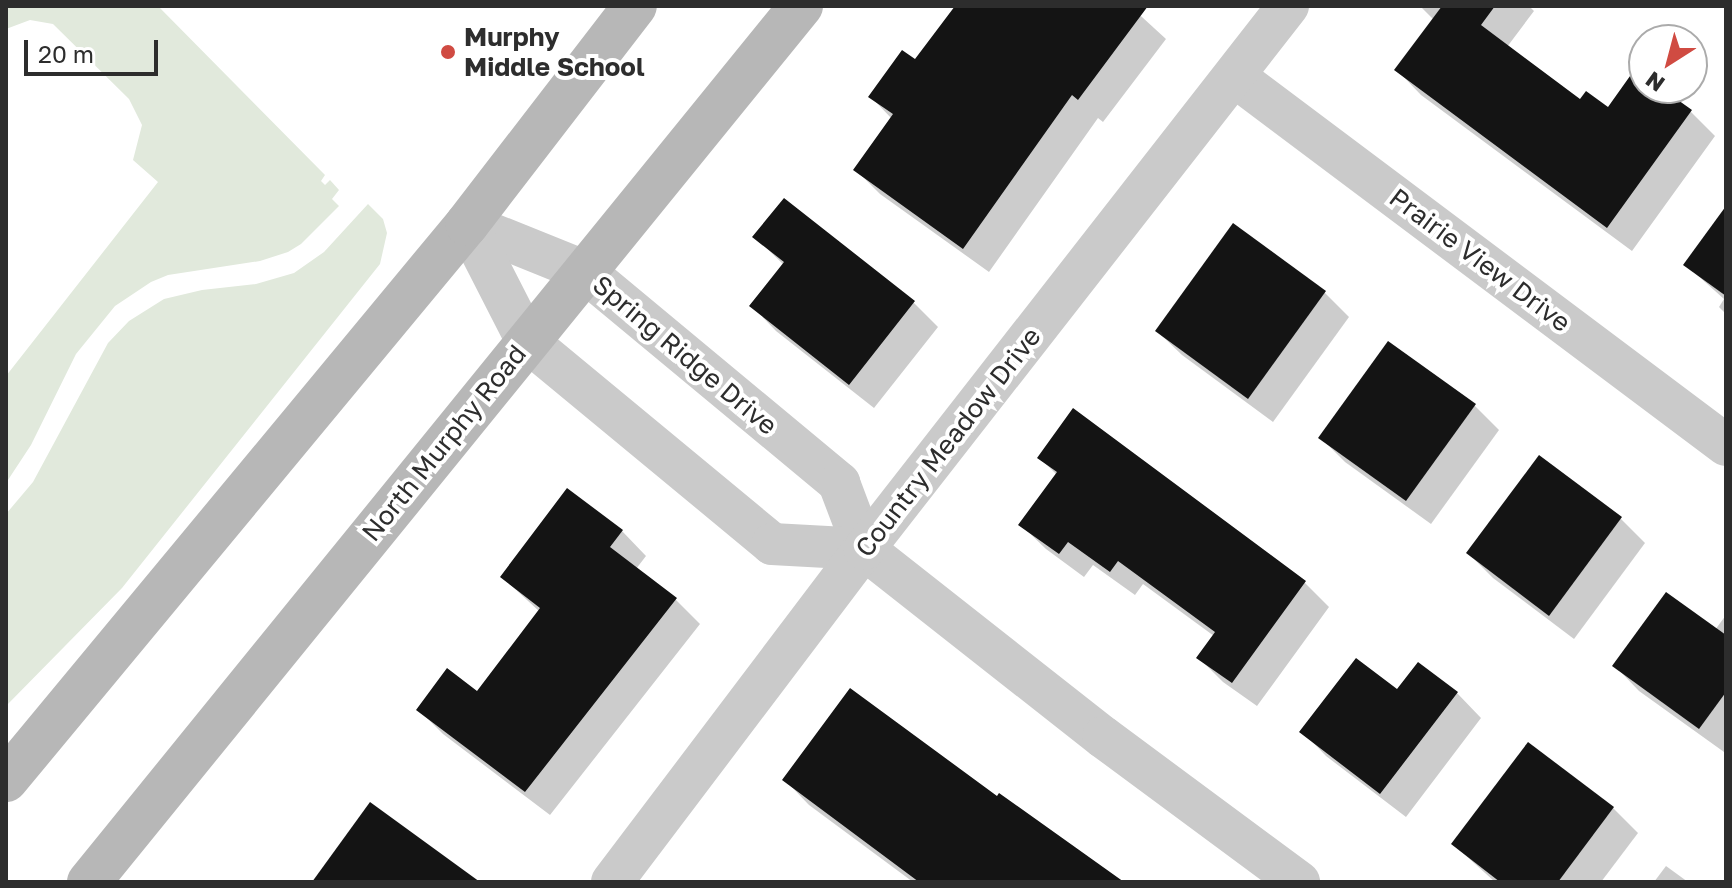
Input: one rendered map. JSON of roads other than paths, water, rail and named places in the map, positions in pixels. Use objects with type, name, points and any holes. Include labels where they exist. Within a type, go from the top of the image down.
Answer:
[{"type":"main road","points":[[6,780],[467,224],[635,6]]},
{"type":"main road","name":"North Murphy Road","points":[[89,882],[801,6]]},
{"type":"street","name":"Country Meadow Drive","points":[[612,882],[864,549],[1288,6]]},
{"type":"street","name":"Prairie View Drive","points":[[1234,76],[1726,445]]},
{"type":"street","name":"Spring Ridge Drive","points":[[467,224],[584,271],[839,483],[864,549]]},
{"type":"street","points":[[467,224],[527,341],[772,544],[864,549],[1103,737],[1299,882]]},
{"type":"place","name":"Murphy Middle School","points":[[448,52]]}]
